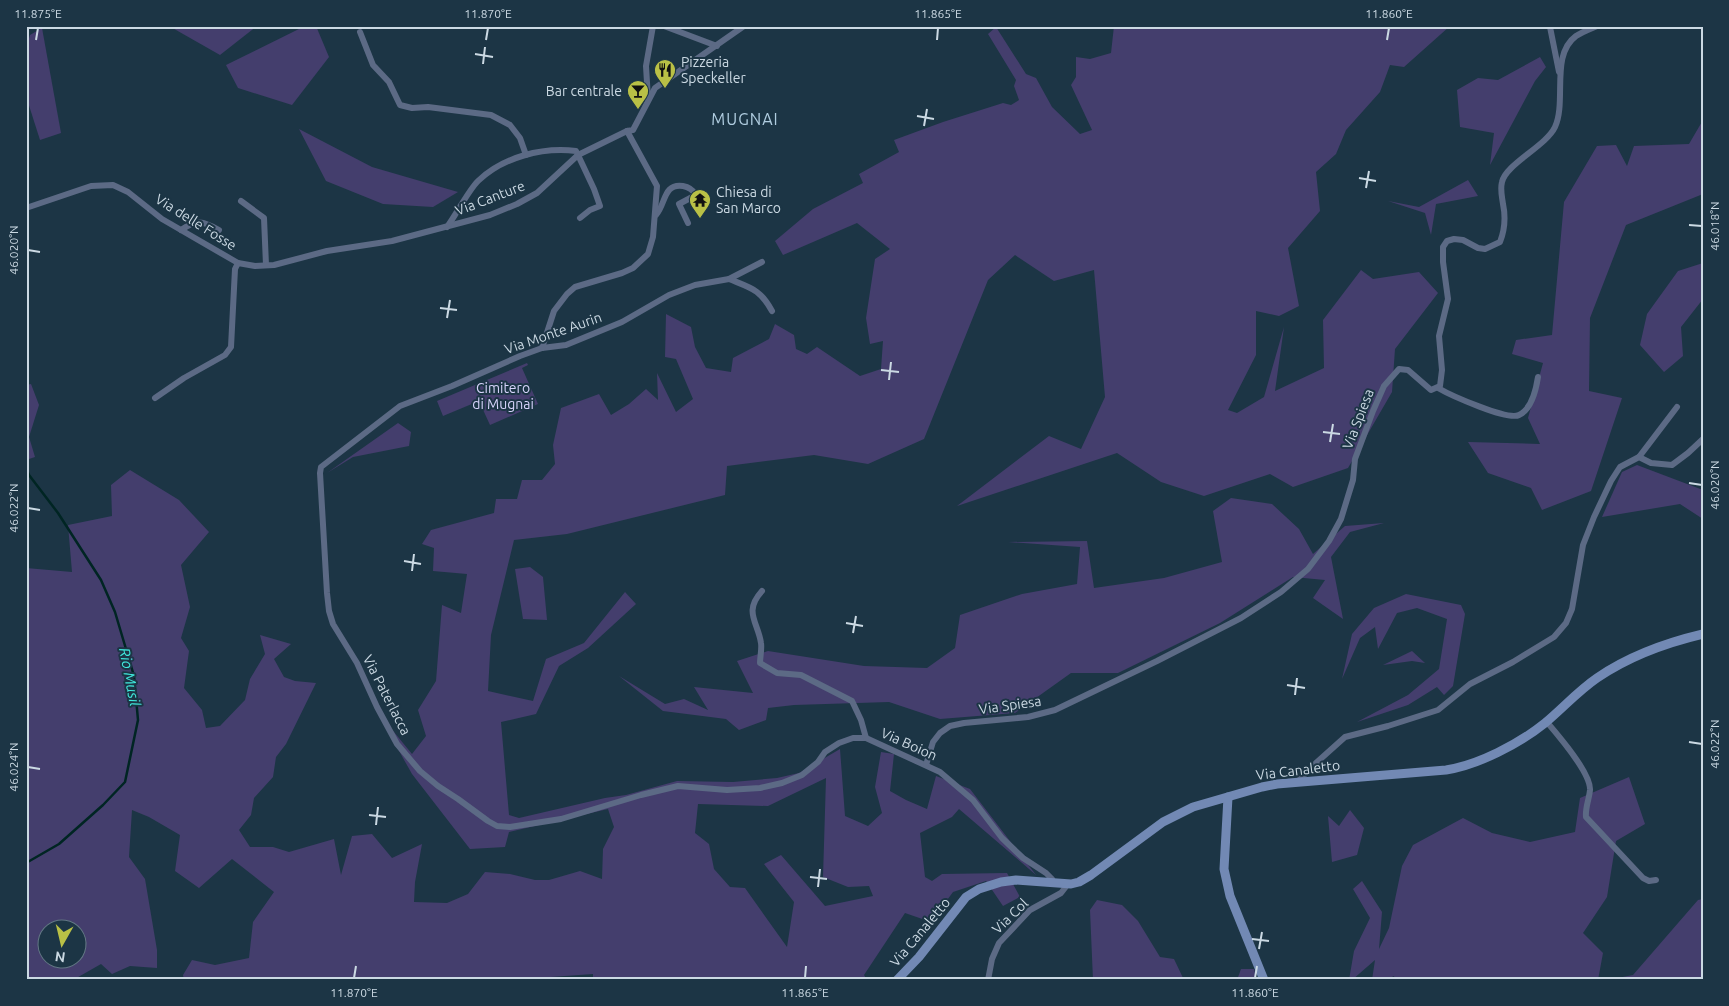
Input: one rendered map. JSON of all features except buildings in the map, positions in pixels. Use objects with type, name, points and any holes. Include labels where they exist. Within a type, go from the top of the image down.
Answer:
[{"type":"street","points":[[648,99],[646,66],[653,26]]},
{"type":"street","points":[[664,26],[717,46]]},
{"type":"street","points":[[648,99],[655,88],[744,26]]},
{"type":"street","points":[[1538,377],[1531,401],[1521,414],[1515,416],[1505,415],[1459,399],[1438,388],[1440,386],[1442,370],[1439,336],[1448,299],[1443,247],[1447,241],[1454,239],[1463,240],[1478,248],[1485,249],[1500,242],[1505,222],[1500,191],[1502,180],[1517,163],[1544,141],[1554,130],[1559,117],[1560,81],[1566,47],[1575,36],[1597,26]]},
{"type":"street","points":[[1550,28],[1560,81]]},
{"type":"street","points":[[360,32],[373,65],[389,82],[400,104],[412,108],[428,107],[491,116],[510,125],[520,138],[526,155]]},
{"type":"street","name":"Via Canture","points":[[447,227],[517,204],[537,193],[578,156],[627,131],[634,130],[648,99]]},
{"type":"street","points":[[542,348],[554,311],[567,294],[575,287],[633,268],[648,254],[653,237],[657,186],[627,131]]},
{"type":"street","name":"Via Canture","points":[[447,227],[476,182],[503,164],[545,150],[576,151],[578,156]]},
{"type":"street","points":[[578,156],[600,206],[590,210],[580,218]]},
{"type":"street","name":"Via delle Fosse","points":[[26,208],[91,186],[113,185],[128,192],[162,219],[238,263],[255,266],[274,265],[327,251],[392,241],[447,227]]},
{"type":"street","points":[[655,216],[667,191],[677,186],[683,186],[693,190],[696,195],[679,204],[688,223]]},
{"type":"street","points":[[241,201],[264,218],[266,265]]},
{"type":"street","points":[[181,230],[191,223],[199,222],[206,223],[219,230]]},
{"type":"street","name":"Via Monte Aurin","points":[[411,401],[542,348],[566,345],[622,322],[669,295],[695,285],[729,279],[762,262]]},
{"type":"street","points":[[155,398],[184,378],[225,355],[231,347],[235,269],[238,263]]},
{"type":"street","points":[[729,279],[755,289],[764,297],[772,311]]},
{"type":"street","name":"Via Spiesa","points":[[926,765],[933,742],[940,733],[950,726],[964,722],[1028,717],[1055,710],[1241,618],[1281,592],[1308,569],[1329,541],[1341,519],[1353,480],[1355,459],[1373,410],[1384,386],[1393,374],[1399,369],[1408,370],[1431,390],[1438,388]]},
{"type":"street","name":"Via Paterlacca","points":[[411,401],[400,406],[321,467],[327,593],[329,612],[333,624],[357,663],[381,715],[397,744],[420,771],[438,786],[488,821],[497,826],[510,827],[561,819],[678,786],[727,790],[760,788],[782,783],[802,776],[818,762],[825,752],[839,743],[854,738],[866,738]]},
{"type":"street","points":[[1297,782],[1345,737],[1438,710],[1470,684],[1514,662],[1554,637],[1566,622],[1572,609],[1584,545],[1594,517],[1611,481],[1620,467],[1639,457],[1676,407]]},
{"type":"street","points":[[1639,457],[1651,463],[1672,465],[1703,439]]},
{"type":"street","name":"Via Boion","points":[[762,592],[755,599],[752,616],[762,644],[760,663],[778,673],[801,675],[852,700],[861,720],[866,738],[940,772],[973,800],[1002,838],[1023,858],[1046,873],[1054,883]]},
{"type":"street","name":"Via Canaletto","points":[[897,980],[919,957],[972,893],[985,886],[1009,881],[1068,884],[1079,882],[1173,816],[1193,807],[1262,786],[1462,767],[1473,764],[1526,736],[1596,678],[1619,664],[1664,644],[1703,634]]},
{"type":"street","points":[[1546,721],[1581,768],[1589,783],[1590,790],[1586,818],[1643,878],[1648,881],[1656,880]]},
{"type":"street","points":[[1228,797],[1224,869],[1230,896],[1264,980]]},
{"type":"street","name":"Via Col","points":[[988,980],[992,959],[1000,943],[1030,910],[1061,892],[1068,884]]},
{"type":"green space","points":[[169,26],[257,26],[220,55]]},
{"type":"green space","points":[[305,26],[316,26],[329,57],[292,105],[238,88],[226,65]]},
{"type":"green space","points":[[1114,26],[1450,26],[1404,67],[1390,65],[1380,92],[1346,130],[1336,154],[1316,172],[1320,211],[1288,248],[1299,306],[1279,316],[1256,311],[1256,355],[1228,410],[1237,413],[1264,397],[1284,327],[1275,391],[1324,368],[1323,320],[1361,270],[1373,279],[1419,272],[1438,293],[1395,349],[1392,392],[1348,468],[1293,487],[1270,474],[1204,496],[1161,482],[1117,453],[957,506],[1049,436],[1081,449],[1105,397],[1094,270],[1054,281],[1015,255],[988,280],[924,439],[868,464],[814,455],[727,466],[725,495],[567,534],[514,540],[491,635],[488,691],[533,701],[546,659],[584,643],[625,592],[636,604],[588,648],[559,666],[536,714],[501,722],[509,815],[519,818],[626,795],[677,781],[733,782],[777,778],[799,773],[840,749],[845,816],[868,826],[882,813],[875,787],[881,752],[894,754],[890,791],[927,809],[936,776],[970,789],[1036,875],[959,809],[952,817],[920,833],[925,877],[932,881],[942,874],[1007,873],[1020,897],[1003,906],[986,881],[953,892],[931,922],[905,913],[864,975],[867,980],[593,980],[593,974],[537,978],[536,980],[184,980],[183,975],[192,960],[215,965],[249,958],[253,922],[274,892],[232,859],[199,888],[175,871],[180,835],[149,817],[132,810],[129,857],[145,879],[157,950],[157,968],[130,966],[112,974],[101,964],[73,980],[26,980],[26,568],[72,572],[68,525],[112,516],[111,485],[130,470],[179,500],[209,532],[181,565],[190,607],[181,638],[189,651],[184,688],[202,710],[206,728],[220,726],[245,700],[250,679],[265,654],[260,635],[291,644],[274,659],[284,677],[295,681],[316,683],[286,744],[276,757],[273,777],[254,798],[251,815],[239,830],[250,847],[273,847],[289,852],[334,839],[341,875],[352,836],[372,834],[392,858],[422,844],[415,882],[414,902],[447,903],[468,894],[485,872],[510,874],[535,880],[549,880],[580,871],[602,879],[603,849],[614,827],[608,809],[509,832],[505,847],[470,849],[412,774],[376,710],[412,754],[426,736],[418,710],[436,681],[442,605],[461,613],[467,574],[433,571],[434,548],[422,544],[431,530],[494,513],[496,499],[517,499],[522,480],[542,480],[555,464],[553,445],[561,408],[599,394],[611,415],[629,404],[646,389],[658,400],[657,373],[676,412],[693,399],[676,359],[665,357],[666,314],[691,327],[695,347],[706,368],[731,372],[733,358],[769,339],[775,324],[794,335],[796,349],[807,354],[817,347],[860,376],[881,369],[883,341],[870,344],[866,318],[875,259],[890,249],[857,223],[783,255],[775,241],[813,209],[863,183],[859,174],[899,152],[894,140],[1003,103],[1011,105],[1019,100],[1014,86],[1016,80],[988,34],[996,27],[1026,74],[1036,78],[1052,107],[1080,134],[1092,130],[1071,85],[1076,77],[1076,57],[1090,59],[1111,53]],"holes":[[[826,778],[823,877],[848,887],[869,886],[873,896],[825,906],[781,855],[764,864],[794,902],[787,947],[745,888],[730,887],[714,869],[709,844],[695,833],[698,804],[768,806]]]},
{"type":"green space","points":[[42,28],[61,133],[40,140],[26,96],[26,49],[30,35]]},
{"type":"green space","points":[[1540,57],[1546,67],[1535,81],[1490,165],[1494,133],[1460,127],[1457,90],[1478,78],[1498,80]]},
{"type":"green space","points":[[1703,120],[1703,194],[1626,225],[1590,318],[1589,391],[1622,398],[1591,491],[1542,510],[1531,488],[1488,473],[1468,442],[1540,444],[1528,418],[1543,363],[1512,354],[1516,340],[1552,335],[1564,202],[1597,146],[1616,145],[1627,166],[1634,146],[1689,144]]},
{"type":"green space","points":[[299,129],[372,167],[458,192],[433,207],[383,204],[326,181]]},
{"type":"green space","points":[[1468,180],[1478,196],[1436,204],[1431,235],[1425,213],[1388,201],[1419,207]]},
{"type":"green space","points":[[1703,263],[1703,299],[1681,327],[1683,356],[1664,372],[1640,345],[1647,314],[1678,271]]},
{"type":"green space","name":"Cimitero di Mugnai","points":[[527,363],[528,365],[522,368],[538,404],[490,425],[479,401],[443,416],[437,401]]},
{"type":"green space","points":[[31,384],[39,405],[29,437],[35,457],[26,460],[26,385]]},
{"type":"green space","points":[[398,423],[411,432],[409,446],[353,457],[327,473]]},
{"type":"green space","points":[[1637,465],[1703,490],[1703,519],[1680,504],[1602,517],[1622,472]]},
{"type":"green space","points":[[1231,498],[1272,504],[1299,529],[1313,554],[1345,526],[1384,523],[1350,532],[1331,557],[1343,619],[1313,598],[1325,580],[1293,577],[1220,623],[1118,673],[1071,673],[1015,713],[940,719],[889,702],[794,705],[768,708],[766,720],[739,730],[726,719],[663,711],[619,676],[665,704],[684,699],[708,710],[694,687],[753,693],[737,661],[768,651],[864,666],[927,668],[955,648],[960,615],[1022,594],[1077,584],[1080,547],[1008,542],[1087,541],[1094,588],[1164,578],[1222,562],[1213,511]]},
{"type":"green space","points":[[530,567],[543,577],[547,620],[523,619],[515,569]]},
{"type":"green space","points":[[1406,594],[1461,605],[1465,614],[1453,686],[1444,695],[1437,687],[1408,705],[1357,722],[1408,695],[1439,669],[1447,619],[1417,608],[1397,613],[1378,649],[1375,627],[1360,638],[1342,679],[1352,634],[1374,608]]},
{"type":"green space","points":[[1412,651],[1425,663],[1412,661],[1383,665]]},
{"type":"green space","points":[[1629,777],[1645,824],[1616,841],[1607,897],[1583,933],[1603,953],[1598,980],[1400,980],[1393,976],[1391,980],[1372,980],[1375,960],[1352,980],[1349,980],[1354,951],[1370,918],[1353,889],[1362,881],[1382,912],[1379,949],[1389,928],[1402,866],[1413,845],[1463,818],[1492,833],[1530,842],[1575,832],[1580,798]]},
{"type":"green space","points":[[1350,810],[1364,828],[1357,855],[1332,862],[1328,816],[1339,826]]},
{"type":"green space","points":[[1703,899],[1703,980],[1607,980],[1633,975],[1698,900]]},
{"type":"green space","points":[[1097,900],[1122,905],[1138,921],[1160,957],[1174,959],[1184,980],[1093,980],[1090,910]]},
{"type":"green space","points":[[1241,969],[1254,969],[1257,980],[1237,980]]},
{"type":"waterway","name":"Rio Musil","points":[[26,468],[29,475],[58,513],[101,580],[115,612],[134,676],[138,720],[125,782],[103,805],[59,844],[26,863]]},
{"type":"place","name":"Pizzeria Speckeller","points":[[665,89]]},
{"type":"place","name":"Bar centrale","points":[[638,110]]},
{"type":"place","name":"Chiesa di San Marco","points":[[700,219]]},
{"type":"district","name":"MUGNAI","points":[[745,119]]}]
